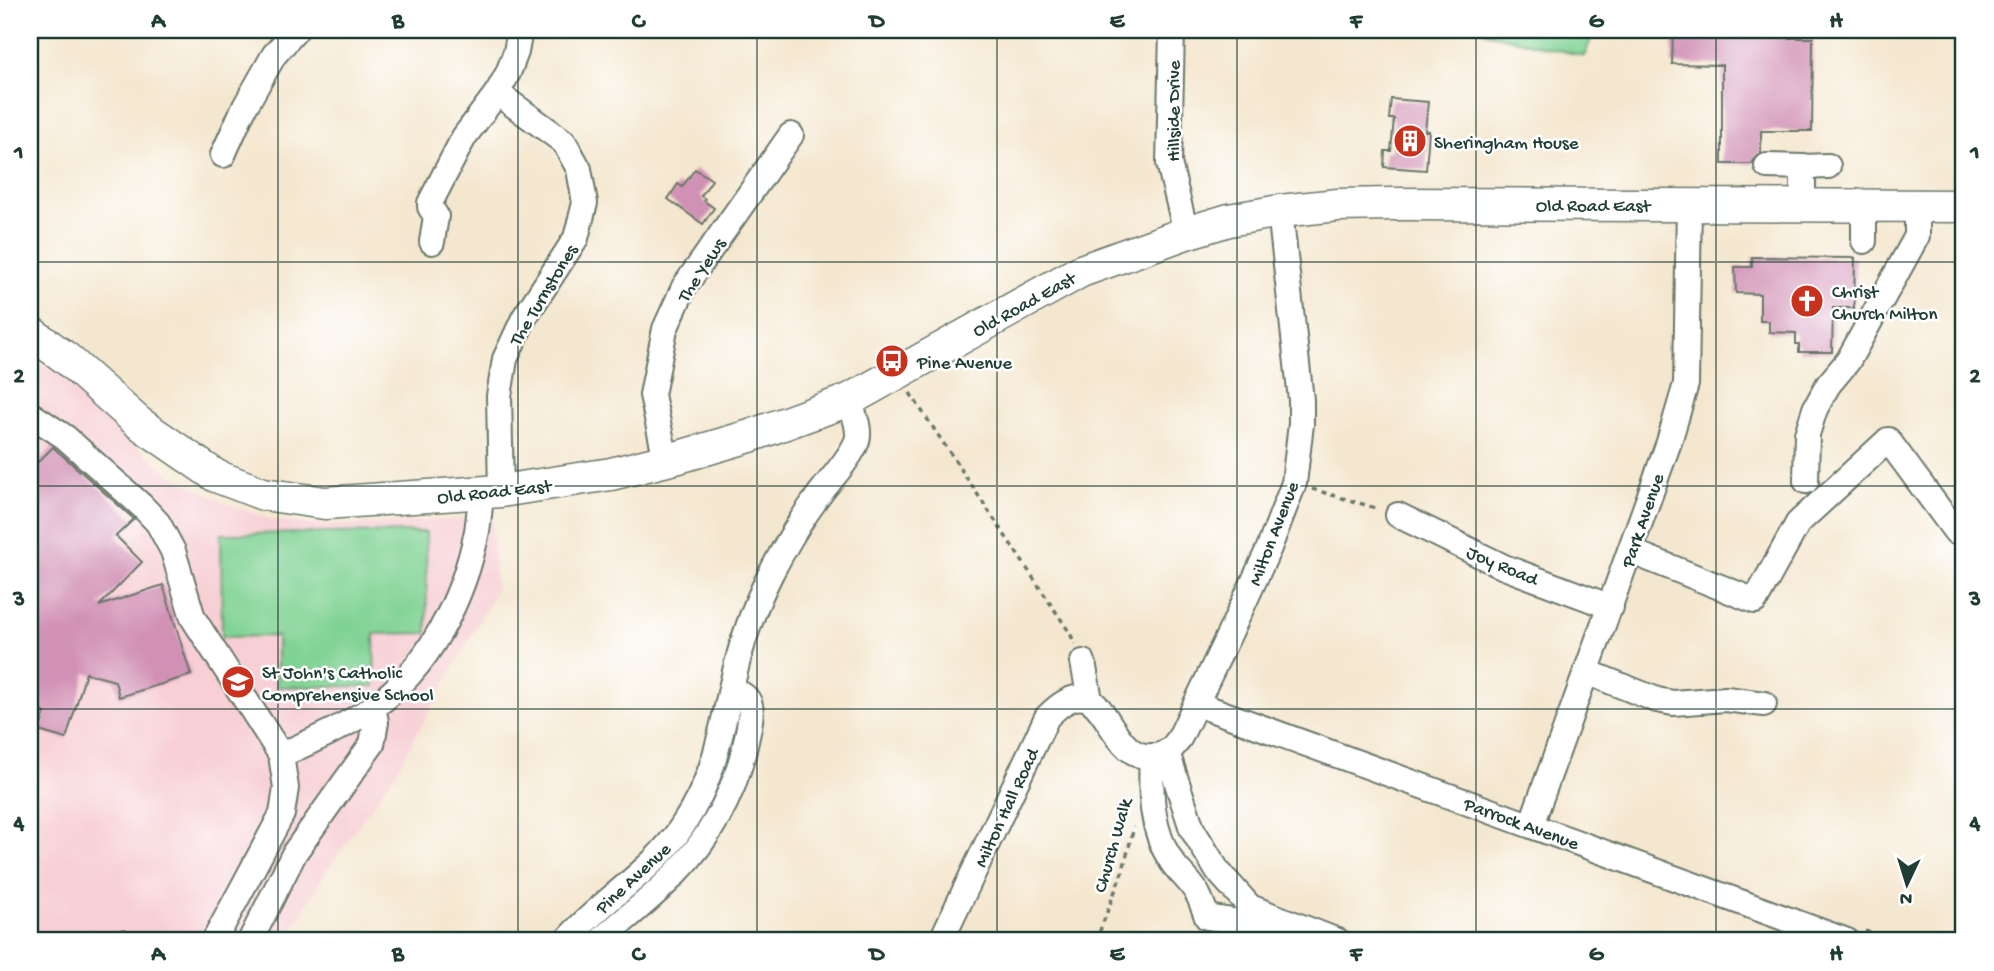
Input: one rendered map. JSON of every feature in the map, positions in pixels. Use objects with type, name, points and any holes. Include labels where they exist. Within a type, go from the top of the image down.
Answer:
[{"type":"main road","name":"Old Road East","points":[[30,332],[67,359],[139,423],[216,475],[263,494],[325,503],[491,492],[579,480],[666,460],[750,436],[849,400],[1081,271],[1229,220],[1338,205],[1964,206]]},
{"type":"street","points":[[223,155],[243,110],[274,55],[296,30]]},
{"type":"street","points":[[432,242],[436,216],[430,203],[464,137],[497,93],[515,56],[520,30]]},
{"type":"street","name":"Hillside Drive","points":[[1172,30],[1169,163],[1186,233]]},
{"type":"street","name":"The Turnstones","points":[[281,755],[333,731],[373,707],[406,679],[442,629],[462,584],[491,492],[505,359],[524,318],[576,238],[585,204],[579,169],[564,142],[497,93]]},
{"type":"street","name":"The Yews","points":[[666,460],[652,395],[665,329],[684,287],[791,135]]},
{"type":"street","points":[[1768,166],[1828,166]]},
{"type":"street","points":[[1803,167],[1803,205]]},
{"type":"street","name":"Park Avenue","points":[[1531,825],[1669,442],[1686,384],[1689,204]]},
{"type":"street","points":[[1864,205],[1864,241]]},
{"type":"street","points":[[1806,481],[1807,434],[1815,409],[1828,385],[1849,361],[1917,236],[1917,206]]},
{"type":"street","name":"Milton Avenue","points":[[1149,752],[1180,737],[1198,704],[1269,548],[1294,483],[1301,400],[1280,211]]},
{"type":"street","name":"Pine Avenue","points":[[566,941],[661,853],[683,826],[699,799],[721,739],[747,629],[765,585],[804,517],[857,440],[856,421],[849,400]]},
{"type":"street","points":[[30,414],[65,438],[158,523],[173,551],[193,618],[281,755],[286,788],[282,814],[214,941]]},
{"type":"street","points":[[1630,551],[1755,601],[1798,523],[1888,440],[1956,532]]},
{"type":"street","name":"Joy Road","points":[[1398,515],[1497,564],[1611,607]]},
{"type":"street","points":[[1083,662],[1090,700],[1118,736],[1149,752],[1217,870],[1250,907],[1338,941]]},
{"type":"street","points":[[1587,672],[1673,703],[1726,699],[1764,704]]},
{"type":"street","name":"Pine Avenue","points":[[600,941],[676,874],[717,819],[741,764],[750,718],[751,705],[748,698],[731,690]]},
{"type":"street","name":"Milton Hall Road","points":[[942,941],[1047,717],[1066,701],[1078,696],[1090,700]]},
{"type":"street","name":"Parrock Avenue","points":[[1198,704],[1531,825],[1856,936]]},
{"type":"street","points":[[250,941],[295,852],[372,744],[376,722],[373,707]]},
{"type":"street","points":[[1149,752],[1150,792],[1160,838],[1173,863],[1195,890],[1199,916],[1251,929]]},
{"type":"path","points":[[898,373],[1070,633],[1083,662]]},
{"type":"path","points":[[1294,483],[1398,515]]},
{"type":"path","name":"Church Walk","points":[[1096,941],[1126,859],[1135,818]]},
{"type":"path","points":[[89,941],[92,932],[131,930]]},
{"type":"path","points":[[100,931],[100,941]]},
{"type":"path","points":[[1856,936],[1894,941]]},
{"type":"shaded area","name":"St John's Catholic Comprehensive School","points":[[30,359],[61,374],[128,439],[172,475],[221,501],[272,520],[312,525],[398,523],[492,516],[496,591],[396,772],[325,873],[287,941],[30,941]]},
{"type":"green space","points":[[1482,30],[1595,30],[1584,56]]},
{"type":"green space","points":[[426,532],[427,633],[374,634],[375,686],[277,687],[277,636],[222,637],[221,534]]},
{"type":"building","points":[[1673,30],[1789,30],[1789,38],[1813,38],[1812,131],[1761,131],[1761,153],[1752,164],[1722,164],[1722,65],[1672,64]]},
{"type":"building","name":"Sheringham House","points":[[1391,99],[1428,102],[1425,131],[1429,131],[1426,170],[1384,167],[1385,151],[1391,151],[1394,119],[1389,119]]},
{"type":"building","points":[[695,169],[712,180],[701,196],[714,208],[703,224],[668,199],[678,184],[682,187]]},
{"type":"building","name":"Christ Church Milton","points":[[1752,257],[1855,258],[1854,308],[1833,308],[1832,352],[1799,352],[1796,333],[1769,332],[1769,321],[1760,321],[1760,294],[1736,293],[1735,267],[1752,267]]},
{"type":"building","points":[[53,447],[134,519],[116,536],[142,562],[99,606],[163,585],[191,675],[119,697],[115,681],[86,673],[66,739],[39,731],[45,713],[30,703],[30,459],[37,463]]},
{"type":"place","name":"Sheringham House","points":[[1410,141]]},
{"type":"place","name":"Christ Church Milton","points":[[1807,301]]},
{"type":"place","name":"Pine Avenue","points":[[892,361]]},
{"type":"place","name":"St John's Catholic Comprehensive School","points":[[238,682]]}]
